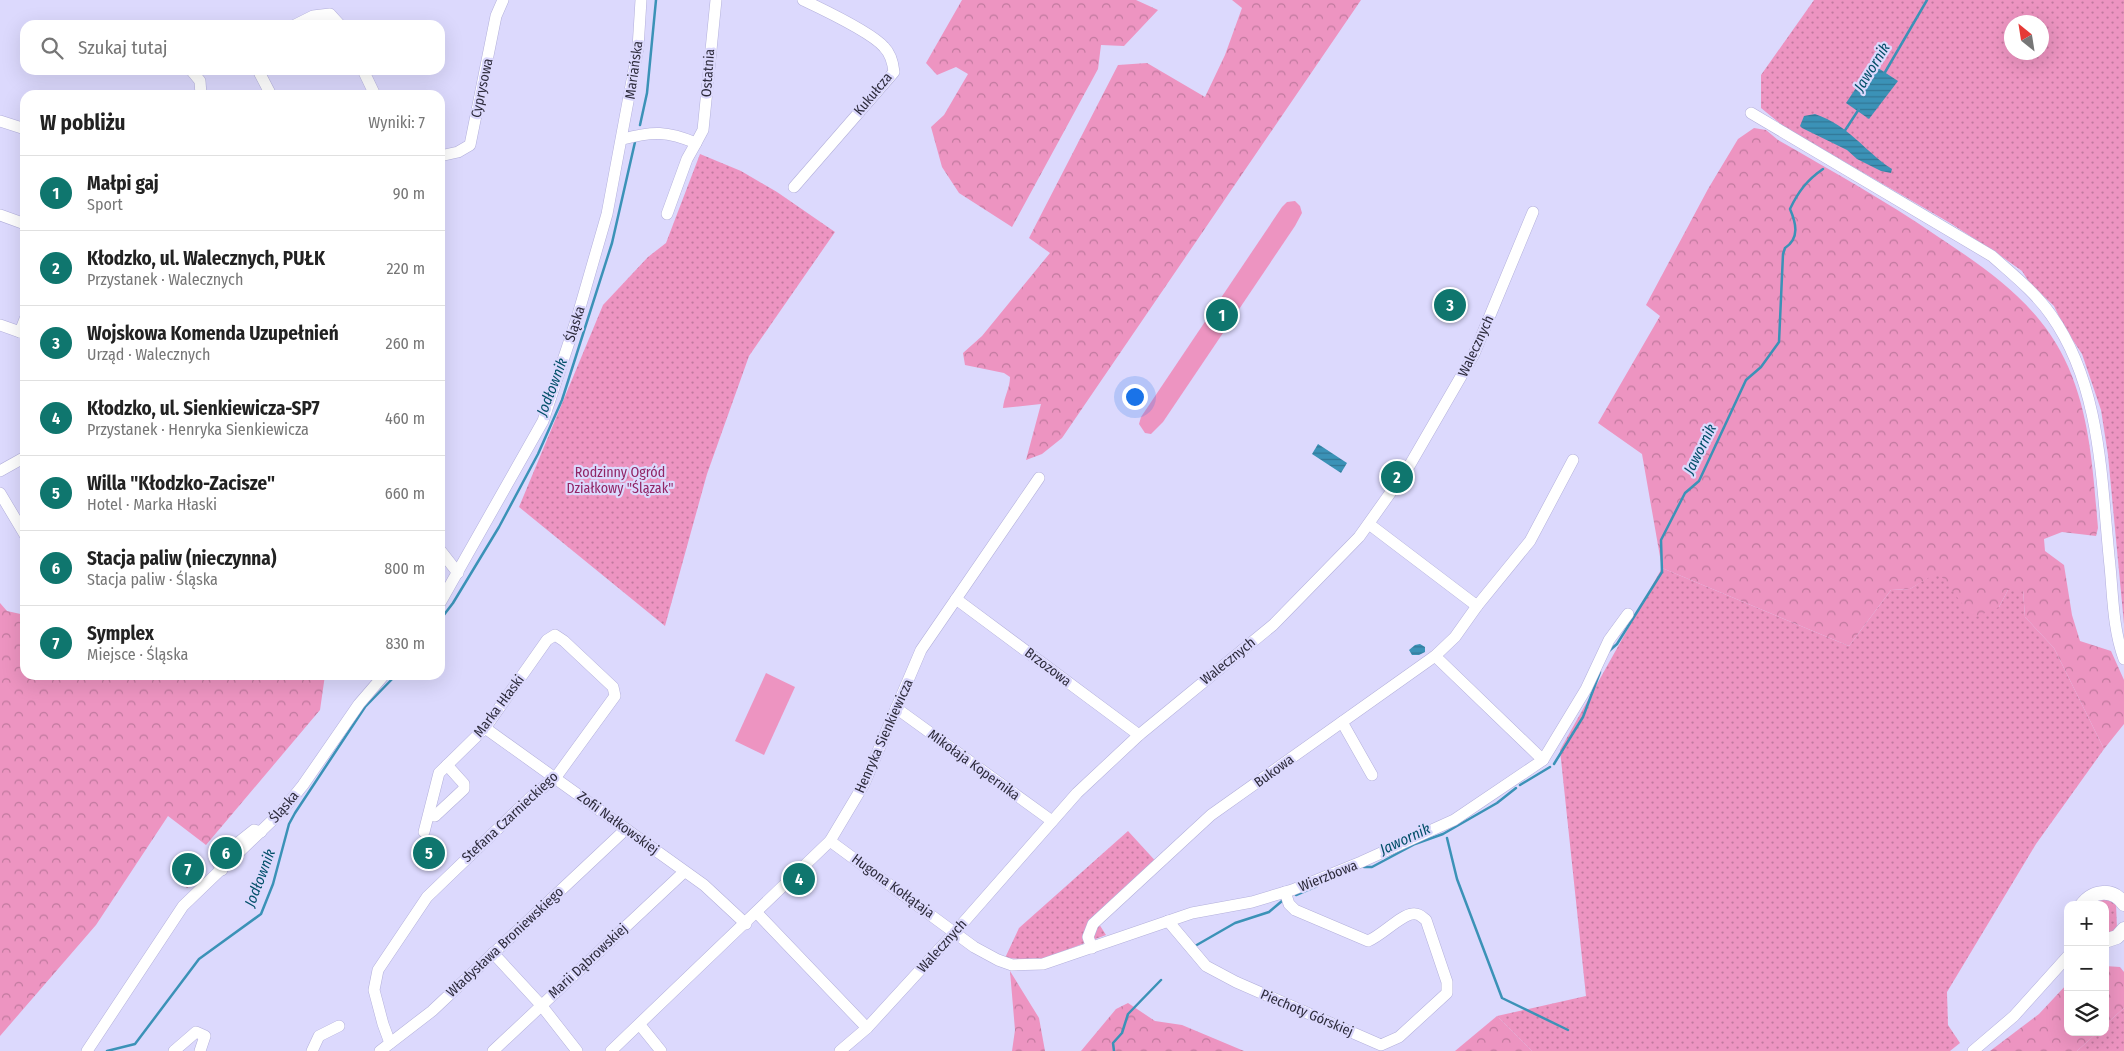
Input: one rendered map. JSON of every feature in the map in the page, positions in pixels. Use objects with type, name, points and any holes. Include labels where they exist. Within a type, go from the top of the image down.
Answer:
[{"type":"main road","points":[[2112,894],[2124,885]]},
{"type":"main road","points":[[2085,901],[2088,897],[2098,893],[2112,894],[2124,904]]},
{"type":"main road","points":[[2114,942],[2124,929]]},
{"type":"street","name":"Cyprysowa","points":[[445,155],[458,152],[470,145],[496,16],[503,0]]},
{"type":"street","name":"Mariańska","points":[[623,139],[638,48],[641,0]]},
{"type":"street","name":"Ostatnia","points":[[667,214],[687,159],[703,130],[716,0]]},
{"type":"street","name":"Kukułcza","points":[[794,187],[894,72],[894,64],[885,47],[851,25],[803,0]]},
{"type":"street","points":[[305,20],[313,16],[330,14],[335,20]]},
{"type":"street","points":[[198,75],[200,90]]},
{"type":"street","points":[[261,75],[268,90]]},
{"type":"street","points":[[365,75],[373,90]]},
{"type":"street","points":[[1751,113],[1992,256],[2025,286],[2051,314],[2070,350],[2095,420],[2114,611],[2124,659]]},
{"type":"street","points":[[0,120],[20,127]]},
{"type":"street","points":[[623,139],[649,132],[683,138],[696,144]]},
{"type":"street","name":"Śląska","points":[[445,595],[543,421],[577,318],[607,214],[623,139]]},
{"type":"street","name":"Walecznych","points":[[840,1051],[867,1028],[1077,794],[1139,735],[1273,625],[1360,537],[1429,434],[1474,354],[1533,212]]},
{"type":"street","points":[[0,215],[20,222]]},
{"type":"street","points":[[0,325],[20,336]]},
{"type":"street","points":[[0,471],[20,460]]},
{"type":"street","name":"Bukowa","points":[[1092,948],[1088,937],[1093,924],[1212,815],[1434,656],[1455,637],[1477,606],[1530,541],[1573,460]]},
{"type":"street","name":"Henryka Sienkiewicza","points":[[611,1051],[746,924],[830,841],[864,784],[921,650],[1039,478]]},
{"type":"street","points":[[0,493],[20,527]]},
{"type":"street","points":[[1369,524],[1477,606]]},
{"type":"street","points":[[445,556],[458,573]]},
{"type":"street","name":"Brzozowa","points":[[956,598],[1139,735]]},
{"type":"street","points":[[1434,656],[1543,760],[1586,689],[1609,640],[1628,614]]},
{"type":"street","name":"Marka Hłaski","points":[[424,832],[439,773],[485,728],[547,640],[555,635]]},
{"type":"street","name":"Stefana Czarnieckiego","points":[[390,1043],[374,990],[378,970],[432,891],[532,796],[556,777],[615,696],[613,687],[555,635]]},
{"type":"street","name":"Śląska","points":[[87,1051],[183,906],[261,832],[303,785],[332,742],[380,680]]},
{"type":"street","name":"Mikołaja Kopernika","points":[[896,708],[1052,821]]},
{"type":"street","points":[[1342,722],[1372,775]]},
{"type":"street","name":"Zofii Nałkowskiej","points":[[485,728],[556,777],[704,885],[746,924]]},
{"type":"street","name":"Wierzbowa","points":[[955,932],[974,947],[998,960],[1012,965],[1043,964],[1192,913],[1252,902],[1285,892],[1361,862],[1454,820],[1543,760]]},
{"type":"street","points":[[429,815],[436,816],[464,789],[464,784],[446,765]]},
{"type":"street","name":"Władysława Broniewskiego","points":[[380,1051],[432,1010],[626,829]]},
{"type":"street","name":"Hugona Kołłątaja","points":[[830,841],[955,932]]},
{"type":"street","name":"Marii Dąbrowskiej","points":[[493,1051],[684,872]]},
{"type":"street","name":"Piechoty Górskiej","points":[[1168,921],[1206,966],[1236,982],[1381,1045],[1399,1037],[1447,992],[1447,982],[1426,920],[1418,914],[1410,914],[1378,937],[1368,941],[1346,934],[1294,910],[1289,904],[1285,892]]},
{"type":"street","points":[[757,913],[867,1028]]},
{"type":"street","points":[[493,953],[541,1005],[577,1051]]},
{"type":"street","points":[[1973,1051],[2014,1016],[2064,961]]},
{"type":"street","points":[[640,1025],[661,1051]]},
{"type":"street","points":[[312,1051],[319,1036],[339,1026]]},
{"type":"street","points":[[174,1051],[196,1032],[205,1036],[200,1051]]},
{"type":"green space","points":[[962,0],[1136,0],[1158,10],[1124,46],[1101,45],[1098,69],[1012,227],[959,193],[942,167],[931,127],[944,115],[968,74],[956,67],[937,75],[926,63]]},
{"type":"green space","points":[[1232,0],[1361,0],[1062,438],[1042,454],[1026,460],[1041,404],[1003,408],[1010,377],[1004,373],[965,365],[963,353],[982,336],[1050,253],[1029,238],[1118,65],[1147,63],[1205,97],[1225,55],[1242,8]]},
{"type":"green space","points":[[1814,0],[2124,0],[2124,624],[2108,455],[2101,410],[2082,354],[2064,327],[2054,306],[2029,282],[2022,271],[1998,254],[1950,223],[1783,126],[1761,108],[1761,75]]},
{"type":"green space","points":[[1754,128],[1766,130],[1778,140],[1918,223],[1974,261],[2025,304],[2053,338],[2073,378],[2080,398],[2089,441],[2098,528],[2096,536],[2062,532],[2044,539],[2045,551],[2064,565],[2072,615],[2080,641],[2111,651],[2124,680],[2124,724],[2104,749],[2054,648],[2025,617],[2023,590],[2008,590],[1999,607],[1973,618],[1938,572],[1910,589],[1891,590],[1849,646],[1662,568],[1642,454],[1598,423],[1660,316],[1646,305],[1708,189],[1738,139]]},
{"type":"green space","name":"Rodzinny Ogród Działkowy \"Ślązak\"","points":[[700,154],[741,171],[777,192],[835,232],[749,356],[707,474],[665,626],[519,507],[603,305],[648,257],[666,243]]},
{"type":"green space","points":[[1295,201],[1300,206],[1302,213],[1295,226],[1163,422],[1151,434],[1145,433],[1139,424],[1141,417],[1282,207],[1287,202]]},
{"type":"green space","points":[[1662,568],[1849,646],[1891,590],[1910,589],[1938,571],[1999,607],[2008,590],[2023,590],[2025,617],[2054,648],[2104,749],[2036,844],[1947,992],[1948,1025],[1960,1043],[1950,1051],[1532,1051],[1497,1016],[1586,996],[1560,750]]},
{"type":"green space","points":[[0,603],[7,611],[20,614],[20,680],[324,680],[320,710],[206,845],[168,816],[96,925],[0,1036]]},
{"type":"green space","points":[[766,673],[795,687],[764,755],[735,741]]},
{"type":"green space","points":[[1128,831],[1161,867],[1099,924],[1106,935],[1040,960],[1005,958],[1019,928]]},
{"type":"green space","points":[[192,874],[198,879],[187,888],[182,883]]},
{"type":"green space","points":[[2103,898],[2116,903],[2117,930],[2109,934],[2109,901],[2097,901]]},
{"type":"green space","points":[[2109,966],[2120,967],[2124,972],[2124,1008],[2109,1021]]},
{"type":"green space","points":[[1010,971],[1039,1018],[1045,1051],[1012,1051],[1015,1030]]},
{"type":"green space","points":[[2064,987],[2064,1036],[2094,1036],[2077,1051],[1990,1051],[2039,1014]]},
{"type":"green space","points":[[1128,1003],[1155,1021],[1182,1025],[1244,1051],[1081,1051],[1116,1009]]},
{"type":"green space","points":[[2124,1008],[2124,1051],[2077,1051],[2094,1036],[2109,1036],[2109,1021]]},
{"type":"green space","points":[[1497,1016],[1532,1051],[1455,1051]]},
{"type":"water","points":[[1872,64],[1898,81],[1869,119],[1846,103]]},
{"type":"water","points":[[1815,114],[1838,125],[1892,169],[1891,173],[1881,171],[1857,159],[1847,150],[1800,126],[1804,116]]},
{"type":"water","points":[[1318,444],[1347,463],[1341,473],[1312,454]]},
{"type":"water","points":[[1420,644],[1425,647],[1425,652],[1419,655],[1412,655],[1409,650],[1415,645]]},
{"type":"waterway","name":"Jodłownik","points":[[640,125],[647,93],[656,0]]},
{"type":"waterway","name":"Jawornik","points":[[1884,74],[1927,0]]},
{"type":"waterway","name":"Jawornik","points":[[1844,132],[1859,109]]},
{"type":"waterway","name":"Jodłownik","points":[[445,613],[499,527],[538,454],[562,400],[612,243],[635,142]]},
{"type":"waterway","name":"Jawornik","points":[[1609,651],[1617,644],[1662,572],[1661,540],[1685,493],[1699,481],[1746,380],[1761,367],[1779,342],[1783,254],[1785,248],[1790,244],[1795,235],[1795,225],[1790,209],[1804,187],[1823,169]]},
{"type":"waterway","name":"Jawornik","points":[[1554,764],[1583,717],[1600,672]]},
{"type":"waterway","name":"Jodłownik","points":[[107,1051],[135,1044],[199,959],[261,914],[273,884],[289,824],[295,813],[365,707],[391,680]]},
{"type":"waterway","name":"Jawornik","points":[[1520,785],[1550,767]]},
{"type":"waterway","name":"Jawornik","points":[[1364,867],[1372,867],[1415,844],[1443,834],[1497,803],[1516,788]]},
{"type":"waterway","points":[[1447,838],[1457,879],[1502,998],[1568,1030]]},
{"type":"waterway","name":"Jawornik","points":[[1296,895],[1317,886]]},
{"type":"waterway","name":"Jawornik","points":[[1195,946],[1235,923],[1269,912],[1282,901]]},
{"type":"waterway","name":"Jawornik","points":[[1114,1051],[1113,1043],[1122,1033],[1128,1014],[1161,980]]},
{"type":"place","name":"Wojskowa Komenda Uzupełnień","points":[[1450,305]]},
{"type":"place","name":"Małpi gaj","points":[[1222,315]]},
{"type":"place","name":"Kłodzko, ul. Walecznych, PUŁK","points":[[1397,477]]},
{"type":"place","name":"Stacja paliw (nieczynna)","points":[[226,853]]},
{"type":"place","name":"Willa \"Kłodzko-Zacisze\"","points":[[429,853]]},
{"type":"place","name":"Symplex","points":[[188,869]]},
{"type":"place","name":"Kłodzko, ul. Sienkiewicza-SP7","points":[[799,879]]}]
